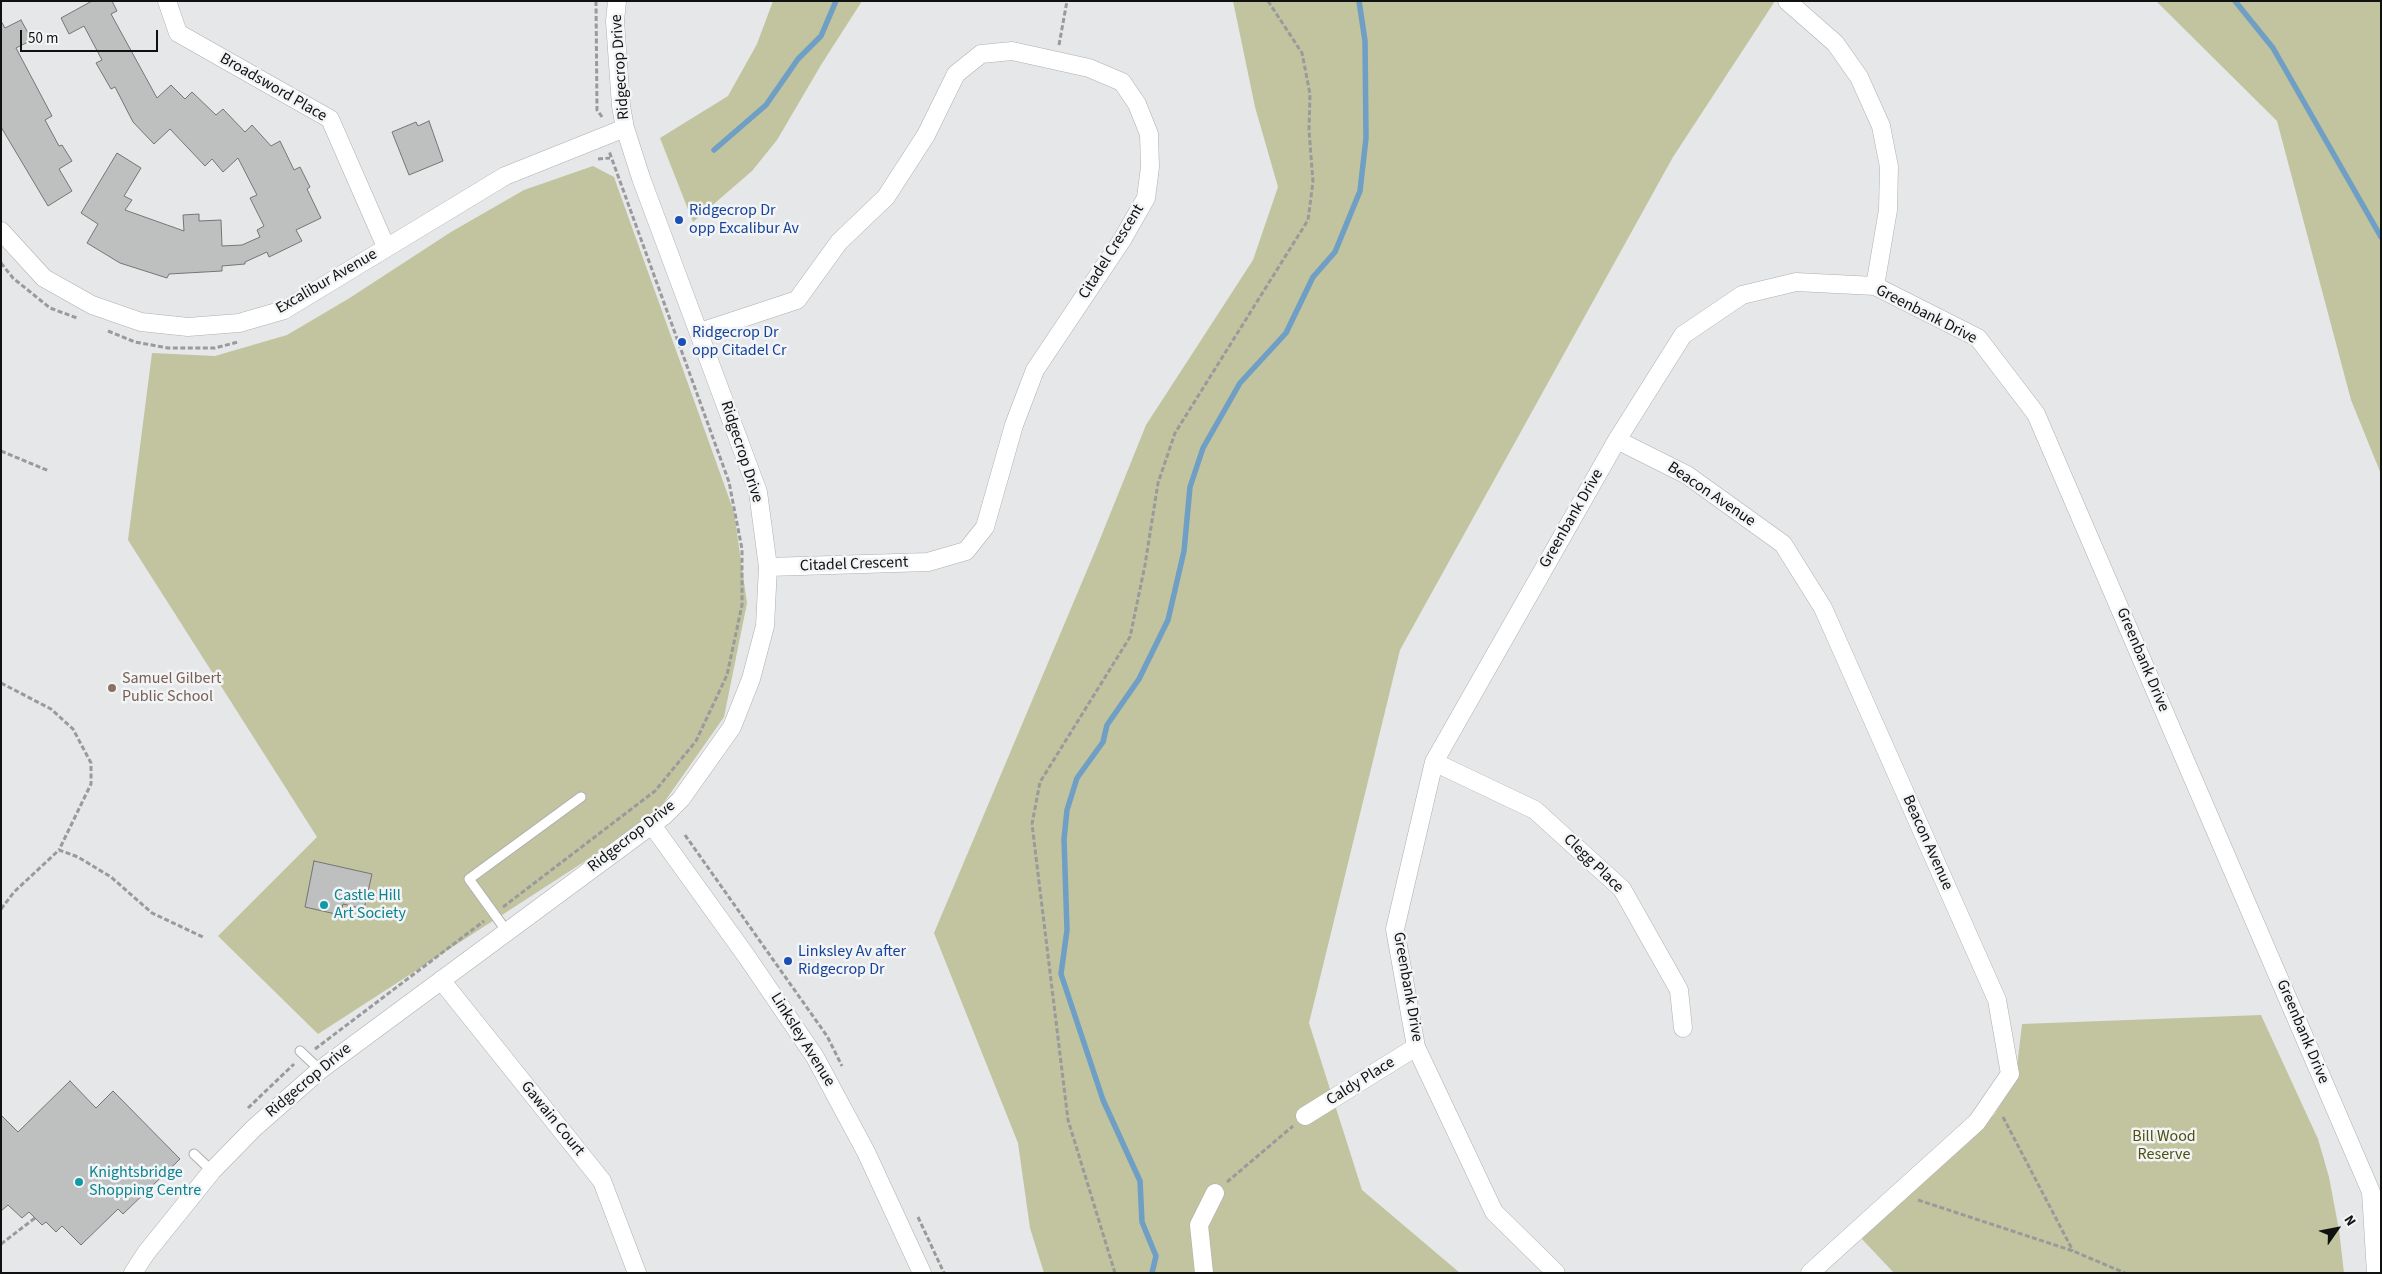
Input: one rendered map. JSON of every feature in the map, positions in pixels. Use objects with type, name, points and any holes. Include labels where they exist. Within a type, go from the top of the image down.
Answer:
[{"type":"street","name":"Broadsword Place","points":[[167,1],[178,33],[330,119],[386,246]]},
{"type":"street","name":"Ridgecrop Drive","points":[[133,1273],[146,1253],[212,1171],[254,1128],[320,1070],[652,825],[681,799],[732,727],[751,679],[765,626],[768,567],[758,492],[700,332],[641,178],[625,128],[621,106],[615,21],[617,1]]},
{"type":"street","points":[[1787,1],[1835,43],[1859,77],[1881,126],[1889,166],[1888,210],[1875,286]]},
{"type":"street","name":"Citadel Crescent","points":[[700,332],[797,300],[839,242],[886,197],[926,134],[956,74],[981,54],[1012,51],[1089,68],[1122,82],[1136,104],[1149,134],[1149,175],[1146,198],[1122,240],[1035,370],[1014,425],[985,527],[966,551],[928,562],[768,567]]},
{"type":"street","name":"Excalibur Avenue","points":[[1,231],[44,278],[92,305],[141,322],[188,327],[239,323],[284,310],[386,246],[505,176],[625,128]]},
{"type":"street","name":"Greenbank Drive","points":[[1556,1273],[1494,1212],[1416,1047],[1395,930],[1434,762],[1617,440],[1683,335],[1742,295],[1796,282],[1875,286],[1978,338],[2036,414],[2371,1192],[2376,1273]]},
{"type":"street","name":"Beacon Avenue","points":[[1617,440],[1687,475],[1783,544],[1823,608],[1996,1000],[2010,1074],[1977,1122],[1810,1273]]},
{"type":"street","name":"Clegg Place","points":[[1434,762],[1535,810],[1622,889],[1679,990],[1683,1028]]},
{"type":"street","name":"Linksley Avenue","points":[[652,825],[747,957],[815,1057],[866,1152],[922,1273]]},
{"type":"street","name":"Gawain Court","points":[[441,980],[602,1181],[637,1273]]},
{"type":"street","name":"Caldy Place","points":[[1305,1116],[1416,1047]]},
{"type":"street","points":[[1204,1273],[1199,1224],[1215,1193]]},
{"type":"lane","points":[[508,933],[469,879],[581,797]]},
{"type":"lane","points":[[302,1054],[320,1070]]},
{"type":"lane","points":[[194,1154],[212,1171]]},
{"type":"path","points":[[246,1109],[302,1054],[494,913],[655,791],[696,741],[727,675],[742,605],[742,549],[728,482],[610,158],[602,114],[598,110],[596,1]]},
{"type":"path","points":[[1056,60],[1067,1]]},
{"type":"path","points":[[1115,1273],[1068,1120],[1032,824],[1040,782],[1130,637],[1145,565],[1158,483],[1175,433],[1308,220],[1313,182],[1308,130],[1310,94],[1302,53],[1268,1]]},
{"type":"path","points":[[1,451],[49,472]]},
{"type":"path","points":[[1,683],[51,709],[73,730],[90,763],[91,784],[59,850],[14,892],[1,909]]},
{"type":"path","points":[[59,850],[78,857],[111,877],[152,913],[205,938]]},
{"type":"path","points":[[1993,1098],[2073,1252]]},
{"type":"path","points":[[1215,1193],[1305,1116]]},
{"type":"path","points":[[1898,1194],[2073,1252],[2125,1273]]},
{"type":"path","points":[[1,1244],[35,1218]]},
{"type":"green space","points":[[773,1],[862,1],[821,65],[777,140],[752,171],[693,222],[660,138],[728,96],[757,44]]},
{"type":"green space","points":[[1233,1],[1775,1],[1673,157],[1400,650],[1309,1023],[1362,1190],[1460,1273],[1044,1273],[1030,1228],[1018,1143],[934,933],[1096,549],[1146,425],[1253,260],[1278,187],[1255,107]]},
{"type":"green space","points":[[2156,1],[2381,1],[2381,474],[2351,400],[2277,121]]},
{"type":"green space","points":[[593,166],[614,177],[734,512],[747,603],[724,717],[658,811],[624,836],[318,1034],[218,936],[317,837],[128,540],[152,353],[215,356],[287,335],[348,299],[451,232],[524,190]]},
{"type":"green space","name":"Bill Wood Reserve","points":[[2261,1015],[2318,1139],[2329,1177],[2339,1230],[2344,1273],[1894,1273],[1860,1237],[1994,1115],[2008,1092],[2017,1067],[2022,1024]]},
{"type":"building","points":[[92,1],[112,1],[117,11],[111,14],[157,98],[171,85],[185,99],[192,92],[216,115],[223,109],[245,132],[252,125],[271,146],[280,141],[294,170],[300,167],[310,187],[307,189],[321,218],[296,230],[302,241],[269,257],[267,252],[245,262],[245,264],[222,266],[222,271],[169,274],[167,278],[120,263],[87,243],[98,224],[81,213],[117,153],[141,168],[124,196],[132,200],[125,210],[184,231],[183,215],[199,214],[199,221],[221,220],[222,246],[242,245],[260,237],[257,230],[264,226],[250,198],[257,195],[238,158],[223,172],[212,159],[205,166],[170,129],[154,144],[133,122],[115,87],[111,89],[96,63],[102,60],[84,26],[69,34],[61,18]]},
{"type":"building","points":[[21,20],[32,40],[16,48],[52,116],[45,120],[59,146],[62,145],[72,161],[59,169],[72,191],[48,206],[1,127],[1,21],[5,28]]},
{"type":"building","points":[[429,121],[443,161],[409,175],[392,132],[416,122],[418,126]]},
{"type":"building","points":[[314,861],[372,874],[364,909],[343,904],[340,915],[305,907]]},
{"type":"building","name":"Knightsbridge Shopping Centre","points":[[70,1081],[96,1108],[113,1091],[180,1159],[123,1214],[118,1209],[81,1245],[62,1226],[56,1232],[46,1222],[42,1225],[29,1212],[22,1218],[8,1205],[1,1211],[1,1115],[18,1132]]},
{"type":"waterway","points":[[714,150],[766,105],[798,59],[821,36],[836,1]]},
{"type":"waterway","points":[[1152,1273],[1156,1256],[1142,1222],[1140,1181],[1103,1100],[1061,974],[1067,930],[1064,839],[1067,810],[1077,778],[1103,742],[1107,725],[1139,679],[1168,620],[1184,551],[1190,487],[1203,448],[1240,383],[1286,333],[1313,277],[1335,252],[1360,191],[1366,138],[1365,41],[1359,1]]},
{"type":"waterway","points":[[2235,1],[2273,48],[2381,237]]},
{"type":"place","name":"Ridgecrop Dr opp Excalibur Av","points":[[679,220]]},
{"type":"place","name":"Ridgecrop Dr opp Citadel Cr","points":[[682,342]]},
{"type":"place","name":"Samuel Gilbert Public School","points":[[112,688]]},
{"type":"place","name":"Castle Hill Art Society","points":[[324,905]]},
{"type":"place","name":"Linksley Av after Ridgecrop Dr","points":[[788,961]]},
{"type":"place","name":"Knightsbridge Shopping Centre","points":[[79,1182]]}]
